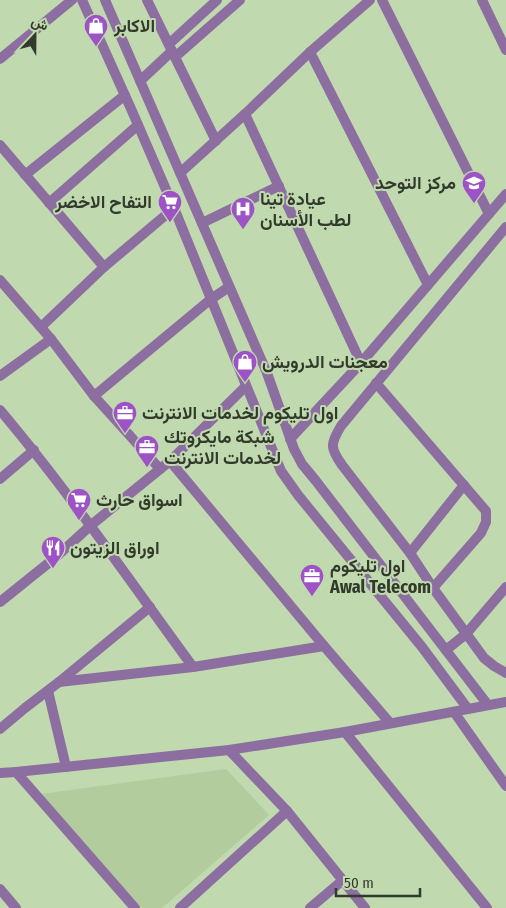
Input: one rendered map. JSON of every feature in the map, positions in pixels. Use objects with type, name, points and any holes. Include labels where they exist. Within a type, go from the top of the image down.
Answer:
[{"type":"street","points":[[0,59],[72,0]]},
{"type":"street","points":[[82,0],[174,208],[280,471],[422,647],[468,709]]},
{"type":"street","points":[[105,0],[267,373],[290,439],[302,464],[488,705]]},
{"type":"street","points":[[147,0],[216,141]]},
{"type":"street","points":[[140,81],[172,51],[216,0]]},
{"type":"street","points":[[172,51],[240,0]]},
{"type":"street","points":[[180,173],[310,52],[370,0]]},
{"type":"street","points":[[382,0],[489,214]]},
{"type":"street","points":[[482,0],[506,49]]},
{"type":"street","points":[[310,52],[428,285]]},
{"type":"street","points":[[25,175],[125,95]]},
{"type":"street","points":[[245,114],[361,363]]},
{"type":"street","points":[[49,203],[138,124]]},
{"type":"street","points":[[0,145],[104,267]]},
{"type":"street","points":[[202,223],[279,186]]},
{"type":"street","points":[[290,439],[361,363],[506,194]]},
{"type":"street","points":[[40,327],[104,267],[174,208]]},
{"type":"street","points":[[506,227],[340,426],[334,437],[333,446],[342,465],[410,553],[484,658],[506,673]]},
{"type":"street","points":[[0,280],[51,339],[94,396],[160,469]]},
{"type":"street","points":[[94,396],[211,299],[230,287]]},
{"type":"street","points":[[0,376],[51,339]]},
{"type":"street","points":[[376,383],[486,511],[486,522],[481,533],[433,588]]},
{"type":"street","points":[[0,602],[170,461],[246,386]]},
{"type":"street","points":[[0,410],[34,450],[193,667]]},
{"type":"street","points":[[0,479],[34,450]]},
{"type":"street","points":[[170,461],[390,723]]},
{"type":"street","points":[[410,553],[464,485]]},
{"type":"street","points":[[446,650],[466,634],[506,588]]},
{"type":"street","points":[[0,729],[150,607]]},
{"type":"street","points":[[59,682],[193,667],[324,646]]},
{"type":"street","points":[[48,691],[66,767]]},
{"type":"street","points":[[0,773],[229,750],[345,732],[506,702]]},
{"type":"street","points":[[454,712],[506,786]]},
{"type":"street","points":[[345,732],[487,908]]},
{"type":"street","points":[[229,750],[286,811],[365,908]]},
{"type":"street","points":[[16,772],[135,908]]},
{"type":"street","points":[[180,908],[286,811]]},
{"type":"street","points":[[310,908],[343,880]]},
{"type":"street","points":[[0,889],[16,908]]},
{"type":"shaded area","points":[[226,769],[269,815],[162,908],[142,908],[41,794]]},
{"type":"place","name":"الاكابر","points":[[96,47]]},
{"type":"place","name":"مركز التوحد","points":[[474,204]]},
{"type":"place","name":"التفاح الاخضر","points":[[170,223]]},
{"type":"place","name":"عيادة تينا لطب الأسنان","points":[[243,230]]},
{"type":"place","name":"معجنات الدرويش","points":[[245,383]]},
{"type":"place","name":"اول تليكوم لخدمات الانترنت","points":[[125,434]]},
{"type":"place","name":"شبكة مايكروتك لخدمات الانترنت","points":[[147,468]]},
{"type":"place","name":"اسواق حارث","points":[[79,521]]},
{"type":"place","name":"اوراق الزيتون","points":[[53,569]]},
{"type":"place","name":"اول تليكوم Awal Telecom","points":[[312,597]]}]
